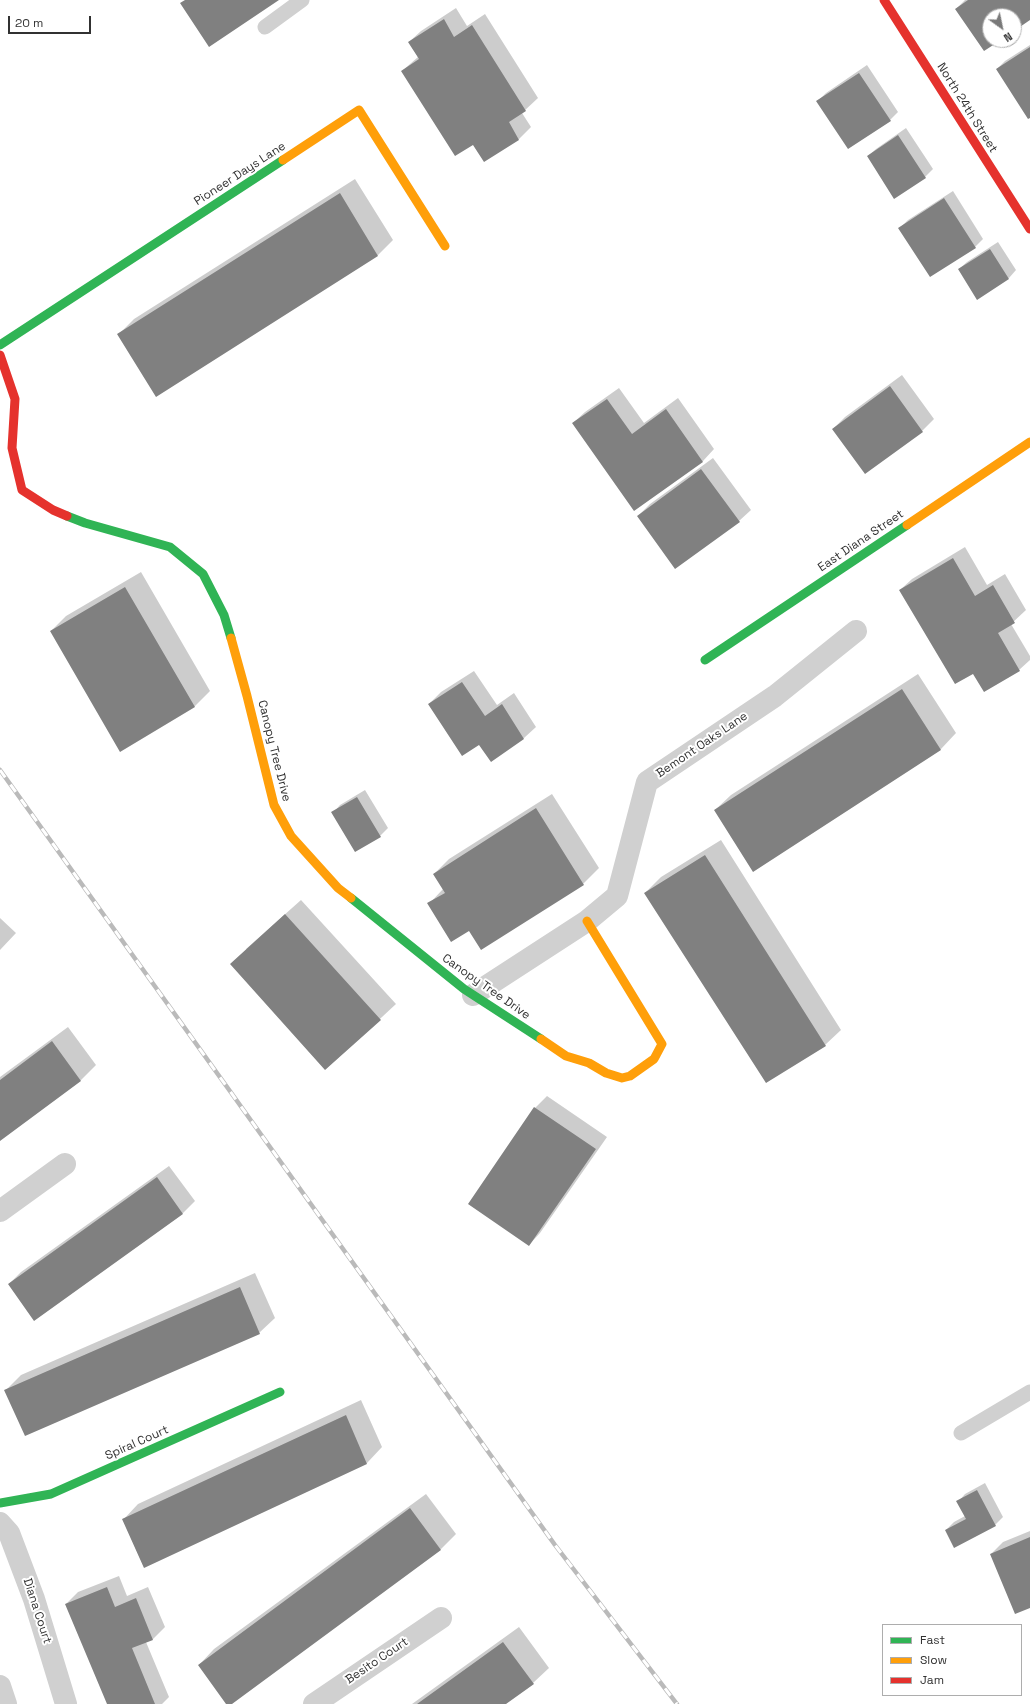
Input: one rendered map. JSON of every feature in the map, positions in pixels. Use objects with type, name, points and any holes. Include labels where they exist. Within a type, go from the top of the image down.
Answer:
[{"type":"street","name":"North 24th Street","points":[[884,0],[1030,229]]},
{"type":"street","name":"Pioneer Days Lane","points":[[0,345],[359,110],[445,246]]},
{"type":"street","name":"Canopy Tree Drive","points":[[0,355],[15,399],[12,448],[22,490],[53,510],[85,523],[170,547],[203,574],[224,615],[247,696],[274,805],[291,836],[338,888],[473,995],[566,1056],[589,1063],[606,1073],[622,1078],[630,1076],[654,1059],[662,1044],[587,920]]},
{"type":"street","name":"East Diana Street","points":[[705,660],[1030,442]]},
{"type":"street","name":"Bemont Oaks Lane","points":[[473,995],[587,920],[617,896],[647,782],[775,696],[856,630]]},
{"type":"street","points":[[0,1212],[65,1164]]},
{"type":"street","name":"Spiral Court","points":[[0,1503],[51,1494],[280,1392]]},
{"type":"street","name":"Diana Court","points":[[0,1523],[9,1533],[34,1599],[66,1704]]},
{"type":"street","name":"Besito Court","points":[[314,1704],[441,1618]]},
{"type":"street","points":[[0,1686],[6,1704]]},
{"type":"lane","points":[[265,27],[302,0]]},
{"type":"lane","points":[[961,1433],[1030,1392]]},
{"type":"building","points":[[185,0],[279,0],[209,47],[180,3]]},
{"type":"building","points":[[968,0],[1030,0],[1030,20],[1022,26],[1022,8],[982,8],[982,48],[989,48],[984,51],[955,9]]},
{"type":"building","points":[[444,19],[454,37],[472,25],[526,111],[509,122],[519,140],[484,162],[473,145],[455,156],[401,71],[419,59],[408,42]]},
{"type":"building","points":[[1030,47],[1030,118],[1028,119],[996,69]]},
{"type":"building","points":[[859,73],[891,121],[848,149],[816,101]]},
{"type":"building","points":[[898,135],[926,178],[894,199],[867,156]]},
{"type":"building","points":[[340,193],[378,256],[156,397],[117,334]]},
{"type":"building","points":[[944,198],[976,248],[930,277],[898,228]]},
{"type":"building","points":[[990,249],[1009,279],[977,300],[958,269]]},
{"type":"building","points":[[890,386],[923,432],[865,474],[832,429]]},
{"type":"building","points":[[607,399],[632,434],[666,409],[703,462],[634,511],[572,423]]},
{"type":"building","points":[[701,469],[740,522],[675,569],[637,516]]},
{"type":"building","points":[[953,558],[975,596],[993,585],[1015,623],[998,633],[1020,671],[984,692],[973,674],[955,684],[899,590]]},
{"type":"building","points":[[125,587],[195,707],[120,752],[50,631]]},
{"type":"building","points":[[462,682],[485,716],[502,704],[524,739],[491,762],[479,745],[462,756],[428,704]]},
{"type":"building","points":[[902,689],[941,750],[753,872],[714,810]]},
{"type":"building","points":[[357,797],[381,837],[355,852],[331,812]]},
{"type":"building","points":[[536,808],[584,885],[481,950],[469,931],[451,942],[427,903],[445,893],[433,874]]},
{"type":"building","points":[[705,855],[826,1046],[766,1083],[644,893]]},
{"type":"building","points":[[285,914],[381,1020],[325,1070],[230,964]]},
{"type":"building","points":[[52,1041],[81,1081],[0,1141],[0,1080]]},
{"type":"building","points":[[534,1107],[596,1149],[529,1246],[468,1204]]},
{"type":"building","points":[[157,1177],[183,1214],[34,1321],[8,1284]]},
{"type":"building","points":[[240,1287],[260,1334],[25,1436],[4,1390]]},
{"type":"building","points":[[346,1415],[367,1464],[144,1568],[122,1519]]},
{"type":"building","points":[[977,1490],[996,1526],[954,1548],[945,1530],[966,1519],[956,1501]]},
{"type":"building","points":[[410,1508],[441,1550],[232,1704],[226,1704],[198,1665]]},
{"type":"building","points":[[1030,1537],[1030,1608],[1015,1614],[990,1554]]},
{"type":"building","points":[[107,1587],[115,1607],[136,1598],[153,1640],[132,1648],[155,1704],[107,1704],[65,1604]]},
{"type":"building","points":[[503,1642],[534,1684],[506,1704],[417,1704]]},
{"type":"railway","points":[[0,770],[555,1545],[677,1704]]},
{"type":"traffic: fast","points":[[0,345],[283,160]]},
{"type":"traffic: fast","points":[[67,516],[85,523],[170,547],[203,574],[224,615],[231,638]]},
{"type":"traffic: fast","points":[[705,660],[907,525]]},
{"type":"traffic: fast","points":[[351,898],[464,989],[541,1039]]},
{"type":"traffic: fast","points":[[0,1503],[51,1494],[280,1392]]},
{"type":"traffic: slow","points":[[283,160],[359,110],[445,246]]},
{"type":"traffic: slow","points":[[907,525],[1030,442]]},
{"type":"traffic: slow","points":[[231,638],[274,805],[291,836],[338,888],[351,898]]},
{"type":"traffic: slow","points":[[541,1039],[566,1056],[589,1063],[606,1073],[622,1078],[630,1076],[654,1059],[662,1044],[587,921]]},
{"type":"traffic: jam","points":[[884,0],[1030,229]]},
{"type":"traffic: jam","points":[[0,355],[15,399],[12,448],[22,490],[53,510],[67,516]]}]
